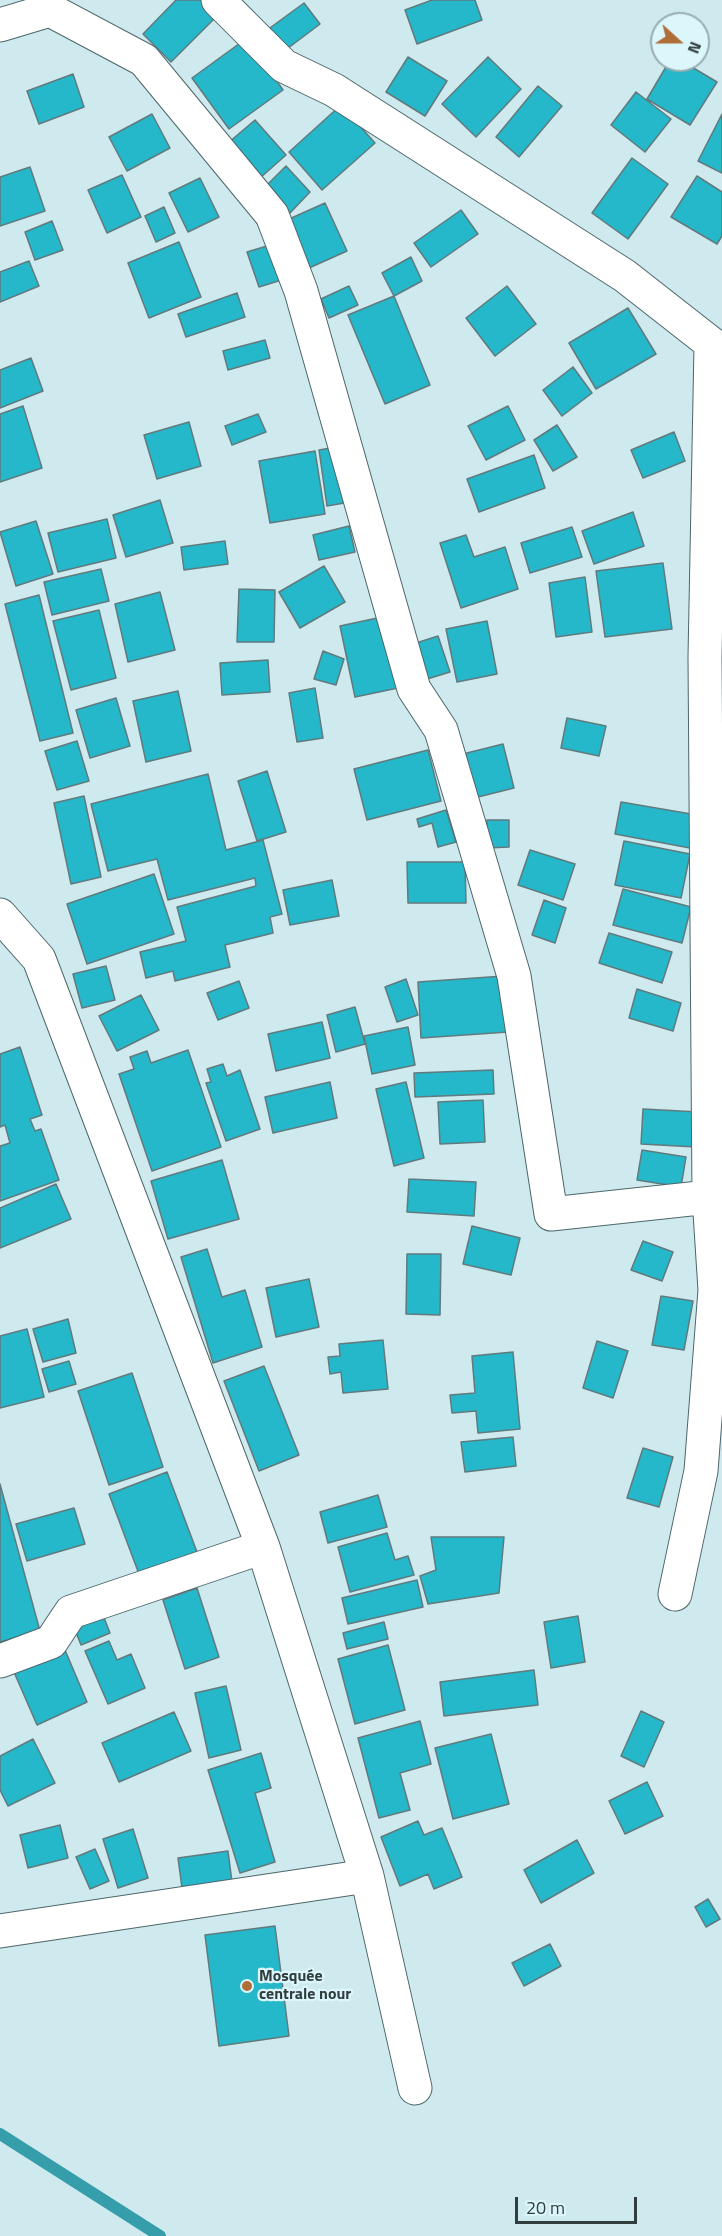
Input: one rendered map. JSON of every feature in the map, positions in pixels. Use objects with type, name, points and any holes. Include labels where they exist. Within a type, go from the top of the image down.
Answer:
[{"type":"street","points":[[218,0],[284,66],[334,90],[626,276],[717,348],[705,657],[709,1197],[715,1290],[701,1471],[675,1594]]},
{"type":"street","points":[[0,25],[50,9],[144,60],[272,215],[301,291],[414,689],[441,730],[514,976],[551,1214],[709,1197]]},
{"type":"street","points":[[0,915],[39,959],[263,1547],[367,1876],[415,2088]]},
{"type":"street","points":[[0,1661],[51,1642],[71,1612],[263,1547]]},
{"type":"street","points":[[0,1931],[367,1876]]},
{"type":"building","points":[[176,0],[201,0],[217,16],[171,62],[143,34]]},
{"type":"building","points":[[432,0],[475,0],[482,20],[417,44],[405,10]]},
{"type":"building","points":[[304,3],[320,24],[279,55],[263,33]]},
{"type":"building","points":[[247,38],[283,90],[229,129],[192,78]]},
{"type":"building","points":[[408,57],[447,81],[425,116],[386,92]]},
{"type":"building","points":[[488,57],[521,89],[476,137],[442,104]]},
{"type":"building","points":[[663,72],[700,72],[717,82],[690,125],[647,99]]},
{"type":"building","points":[[73,74],[84,107],[39,124],[27,91]]},
{"type":"building","points":[[538,86],[562,106],[519,157],[496,137]]},
{"type":"building","points":[[636,92],[671,119],[645,152],[611,125]]},
{"type":"building","points":[[341,105],[375,143],[322,190],[289,152]]},
{"type":"building","points":[[152,114],[170,148],[127,171],[109,137]]},
{"type":"building","points":[[722,114],[722,173],[698,161]]},
{"type":"building","points":[[255,120],[286,155],[260,178],[228,143]]},
{"type":"building","points":[[632,158],[668,184],[628,239],[592,213]]},
{"type":"building","points":[[286,166],[310,192],[289,214],[263,189]]},
{"type":"building","points":[[30,167],[45,211],[0,226],[0,177]]},
{"type":"building","points":[[122,175],[141,217],[107,233],[88,190]]},
{"type":"building","points":[[697,176],[722,192],[722,236],[717,244],[671,217]]},
{"type":"building","points":[[200,178],[219,217],[188,232],[169,193]]},
{"type":"building","points":[[325,203],[347,251],[309,268],[287,220]]},
{"type":"building","points":[[164,207],[175,233],[156,242],[145,216]]},
{"type":"building","points":[[461,210],[478,234],[431,267],[414,243]]},
{"type":"building","points":[[52,221],[63,250],[35,260],[25,232]]},
{"type":"building","points":[[179,242],[201,297],[149,318],[128,263]]},
{"type":"building","points":[[277,243],[288,278],[259,287],[247,252]]},
{"type":"building","points":[[411,257],[422,281],[394,296],[382,273]]},
{"type":"building","points":[[29,261],[39,286],[0,302],[0,272]]},
{"type":"building","points":[[349,286],[358,305],[329,318],[321,299]]},
{"type":"building","points":[[507,286],[536,324],[495,356],[466,318]]},
{"type":"building","points":[[237,293],[245,317],[186,337],[178,314]]},
{"type":"building","points":[[394,296],[430,385],[385,404],[348,315]]},
{"type":"building","points":[[628,308],[656,354],[596,389],[569,343]]},
{"type":"building","points":[[265,340],[270,358],[228,370],[223,351]]},
{"type":"building","points":[[31,358],[43,391],[0,408],[0,370]]},
{"type":"building","points":[[573,367],[592,393],[562,416],[543,390]]},
{"type":"building","points":[[23,406],[42,468],[0,482],[0,414]]},
{"type":"building","points":[[508,406],[525,440],[486,460],[468,426]]},
{"type":"building","points":[[258,414],[266,432],[232,445],[225,426]]},
{"type":"building","points":[[189,422],[201,466],[157,479],[144,435]]},
{"type":"building","points":[[557,425],[577,457],[553,471],[534,440]]},
{"type":"building","points":[[674,432],[685,461],[643,478],[631,450]]},
{"type":"building","points":[[342,446],[350,502],[327,506],[319,450]]},
{"type":"building","points":[[315,451],[325,514],[270,523],[259,461]]},
{"type":"building","points":[[534,455],[545,488],[479,512],[467,479]]},
{"type":"building","points":[[160,500],[173,543],[126,557],[113,515]]},
{"type":"building","points":[[633,512],[644,546],[594,564],[582,531]]},
{"type":"building","points":[[107,519],[116,558],[58,572],[48,533]]},
{"type":"building","points":[[36,521],[53,574],[16,586],[0,532]]},
{"type":"building","points":[[349,526],[355,552],[319,560],[313,535]]},
{"type":"building","points":[[572,527],[582,557],[530,573],[521,543]]},
{"type":"building","points":[[466,535],[474,557],[505,547],[518,589],[461,608],[440,543]]},
{"type":"building","points":[[225,541],[228,564],[184,570],[181,547]]},
{"type":"building","points":[[663,563],[672,629],[605,637],[596,571]]},
{"type":"building","points":[[324,566],[345,602],[300,628],[279,592]]},
{"type":"building","points":[[101,569],[109,601],[52,615],[44,582]]},
{"type":"building","points":[[585,577],[592,632],[556,637],[549,583]]},
{"type":"building","points":[[239,589],[275,590],[274,642],[237,642]]},
{"type":"building","points":[[160,592],[175,650],[128,662],[115,604]]},
{"type":"building","points":[[39,595],[73,733],[40,741],[5,604]]},
{"type":"building","points":[[99,610],[116,678],[71,690],[53,621]]},
{"type":"building","points":[[382,617],[398,688],[355,697],[340,626]]},
{"type":"building","points":[[487,621],[497,674],[457,682],[446,629]]},
{"type":"building","points":[[438,636],[450,672],[424,680],[413,644]]},
{"type":"building","points":[[323,651],[344,659],[336,685],[314,679]]},
{"type":"building","points":[[268,660],[270,692],[222,695],[220,663]]},
{"type":"building","points":[[315,688],[323,738],[297,742],[289,693]]},
{"type":"building","points":[[178,691],[191,751],[146,762],[133,701]]},
{"type":"building","points":[[116,698],[130,746],[90,758],[76,710]]},
{"type":"building","points":[[567,718],[606,726],[599,756],[561,748]]},
{"type":"building","points":[[77,741],[89,781],[57,790],[45,751]]},
{"type":"building","points":[[503,744],[514,788],[466,800],[455,756]]},
{"type":"building","points":[[428,750],[441,801],[367,820],[354,769]]},
{"type":"building","points":[[267,771],[286,832],[257,841],[238,781]]},
{"type":"building","points":[[208,774],[226,850],[263,840],[282,914],[270,917],[273,933],[225,945],[230,967],[175,981],[173,971],[146,978],[140,952],[186,941],[177,907],[256,886],[255,878],[168,900],[157,859],[108,871],[91,804]]},
{"type":"building","points":[[84,796],[101,877],[71,884],[54,803]]},
{"type":"building","points":[[621,802],[697,815],[690,848],[615,834]]},
{"type":"building","points":[[446,810],[456,842],[438,847],[432,823],[419,827],[417,819]]},
{"type":"building","points":[[487,820],[509,820],[509,847],[487,848]]},
{"type":"building","points":[[624,841],[690,854],[681,898],[615,885]]},
{"type":"building","points":[[530,850],[575,864],[563,900],[518,885]]},
{"type":"building","points":[[407,862],[465,862],[466,903],[408,903]]},
{"type":"building","points":[[154,874],[174,934],[87,964],[67,904]]},
{"type":"building","points":[[332,880],[339,916],[290,925],[283,890]]},
{"type":"building","points":[[623,889],[691,907],[682,943],[613,925]]},
{"type":"building","points":[[544,900],[566,908],[555,943],[532,935]]},
{"type":"building","points":[[609,933],[672,952],[662,983],[599,963]]},
{"type":"building","points":[[106,966],[115,1000],[82,1008],[73,974]]},
{"type":"building","points":[[504,976],[508,1032],[421,1038],[418,982]]},
{"type":"building","points":[[406,979],[418,1015],[397,1022],[385,987]]},
{"type":"building","points":[[239,981],[249,1008],[218,1020],[207,993]]},
{"type":"building","points":[[637,989],[681,1003],[673,1031],[629,1018]]},
{"type":"building","points":[[141,995],[159,1030],[117,1051],[99,1016]]},
{"type":"building","points":[[355,1007],[365,1044],[336,1052],[327,1015]]},
{"type":"building","points":[[322,1022],[330,1058],[276,1071],[268,1034]]},
{"type":"building","points":[[408,1027],[415,1065],[372,1074],[364,1036]]},
{"type":"building","points":[[20,1047],[42,1115],[30,1119],[35,1131],[41,1129],[59,1180],[0,1201],[0,1146],[10,1143],[5,1125],[0,1127],[0,1054]]},
{"type":"building","points":[[188,1050],[221,1147],[152,1171],[119,1074],[134,1069],[130,1057],[147,1051],[151,1063]]},
{"type":"building","points":[[223,1064],[227,1076],[240,1070],[260,1129],[226,1141],[206,1083],[211,1082],[207,1069]]},
{"type":"building","points":[[493,1070],[494,1094],[415,1097],[414,1073]]},
{"type":"building","points":[[330,1082],[337,1118],[273,1133],[265,1097]]},
{"type":"building","points":[[406,1082],[424,1158],[394,1166],[376,1089]]},
{"type":"building","points":[[483,1100],[485,1142],[440,1144],[438,1102]]},
{"type":"building","points":[[643,1109],[699,1112],[696,1147],[641,1144]]},
{"type":"building","points":[[642,1150],[686,1157],[681,1187],[637,1180]]},
{"type":"building","points":[[222,1160],[239,1219],[168,1239],[151,1181]]},
{"type":"building","points":[[409,1179],[476,1182],[474,1216],[407,1212]]},
{"type":"building","points":[[56,1184],[71,1219],[0,1248],[0,1208]]},
{"type":"building","points":[[472,1226],[520,1238],[511,1275],[463,1264]]},
{"type":"building","points":[[643,1241],[673,1252],[662,1281],[631,1270]]},
{"type":"building","points":[[207,1249],[222,1297],[245,1290],[262,1347],[213,1363],[181,1257]]},
{"type":"building","points":[[407,1254],[441,1254],[440,1315],[406,1314]]},
{"type":"building","points":[[309,1279],[319,1327],[276,1337],[266,1288]]},
{"type":"building","points":[[661,1296],[693,1301],[684,1350],[652,1345]]},
{"type":"building","points":[[68,1319],[76,1353],[43,1362],[33,1329]]},
{"type":"building","points":[[27,1329],[44,1397],[0,1408],[0,1336]]},
{"type":"building","points":[[383,1340],[388,1389],[343,1393],[341,1372],[330,1374],[328,1357],[340,1356],[339,1344]]},
{"type":"building","points":[[597,1341],[628,1351],[613,1398],[583,1388]]},
{"type":"building","points":[[513,1352],[520,1429],[478,1433],[476,1411],[452,1413],[450,1395],[475,1393],[472,1356]]},
{"type":"building","points":[[69,1361],[76,1384],[49,1392],[42,1369]]},
{"type":"building","points":[[264,1366],[299,1455],[259,1471],[224,1381]]},
{"type":"building","points":[[132,1373],[163,1467],[109,1485],[78,1391]]},
{"type":"building","points":[[513,1437],[516,1466],[465,1472],[461,1442]]},
{"type":"building","points":[[643,1448],[673,1457],[659,1507],[627,1498]]},
{"type":"building","points":[[167,1472],[197,1552],[139,1574],[109,1494]]},
{"type":"building","points":[[0,1484],[40,1631],[0,1642]]},
{"type":"building","points":[[378,1495],[387,1527],[328,1543],[320,1512]]},
{"type":"building","points":[[74,1508],[85,1544],[27,1561],[16,1524]]},
{"type":"building","points":[[387,1533],[395,1560],[408,1556],[414,1575],[350,1592],[338,1547]]},
{"type":"building","points":[[431,1537],[504,1537],[499,1593],[428,1604],[420,1576],[436,1570]]},
{"type":"building","points":[[417,1580],[423,1607],[348,1624],[342,1598]]},
{"type":"building","points":[[197,1588],[219,1657],[185,1669],[163,1600]]},
{"type":"building","points":[[103,1615],[110,1633],[81,1645],[74,1627]]},
{"type":"building","points":[[578,1616],[585,1662],[551,1668],[544,1622]]},
{"type":"building","points":[[384,1622],[388,1639],[347,1649],[343,1633]]},
{"type":"building","points":[[109,1641],[117,1660],[131,1654],[145,1688],[108,1704],[85,1651]]},
{"type":"building","points":[[388,1645],[405,1710],[355,1724],[338,1659]]},
{"type":"building","points":[[65,1650],[87,1702],[37,1725],[14,1672]]},
{"type":"building","points":[[534,1670],[538,1705],[444,1716],[440,1682]]},
{"type":"building","points":[[226,1686],[241,1750],[209,1758],[195,1693]]},
{"type":"building","points":[[641,1711],[664,1722],[644,1767],[621,1756]]},
{"type":"building","points":[[174,1712],[191,1751],[119,1782],[102,1743]]},
{"type":"building","points":[[420,1721],[431,1764],[400,1773],[410,1810],[379,1818],[358,1738]]},
{"type":"building","points":[[491,1734],[509,1804],[453,1819],[435,1748]]},
{"type":"building","points":[[33,1739],[55,1783],[8,1806],[0,1790],[0,1756]]},
{"type":"building","points":[[261,1753],[271,1788],[255,1793],[275,1862],[240,1873],[208,1770]]},
{"type":"building","points":[[647,1782],[663,1816],[625,1834],[609,1801]]},
{"type":"building","points":[[418,1821],[424,1835],[442,1828],[462,1877],[434,1889],[428,1874],[400,1886],[381,1837]]},
{"type":"building","points":[[60,1825],[68,1858],[28,1868],[20,1835]]},
{"type":"building","points":[[133,1829],[148,1878],[118,1888],[103,1839]]},
{"type":"building","points":[[577,1840],[594,1873],[541,1903],[524,1870]]},
{"type":"building","points":[[95,1849],[109,1881],[90,1889],[76,1857]]},
{"type":"building","points":[[228,1851],[232,1882],[182,1888],[178,1858]]},
{"type":"building","points":[[708,1899],[720,1919],[706,1927],[695,1907]]},
{"type":"building","name":"Mosquée centrale nour","points":[[275,1926],[289,2036],[219,2046],[205,1935]]},
{"type":"building","points":[[550,1944],[561,1966],[524,1986],[512,1963]]},
{"type":"waterway","points":[[0,2134],[160,2236]]},
{"type":"place","name":"Mosquée centrale nour","points":[[247,1986]]}]
